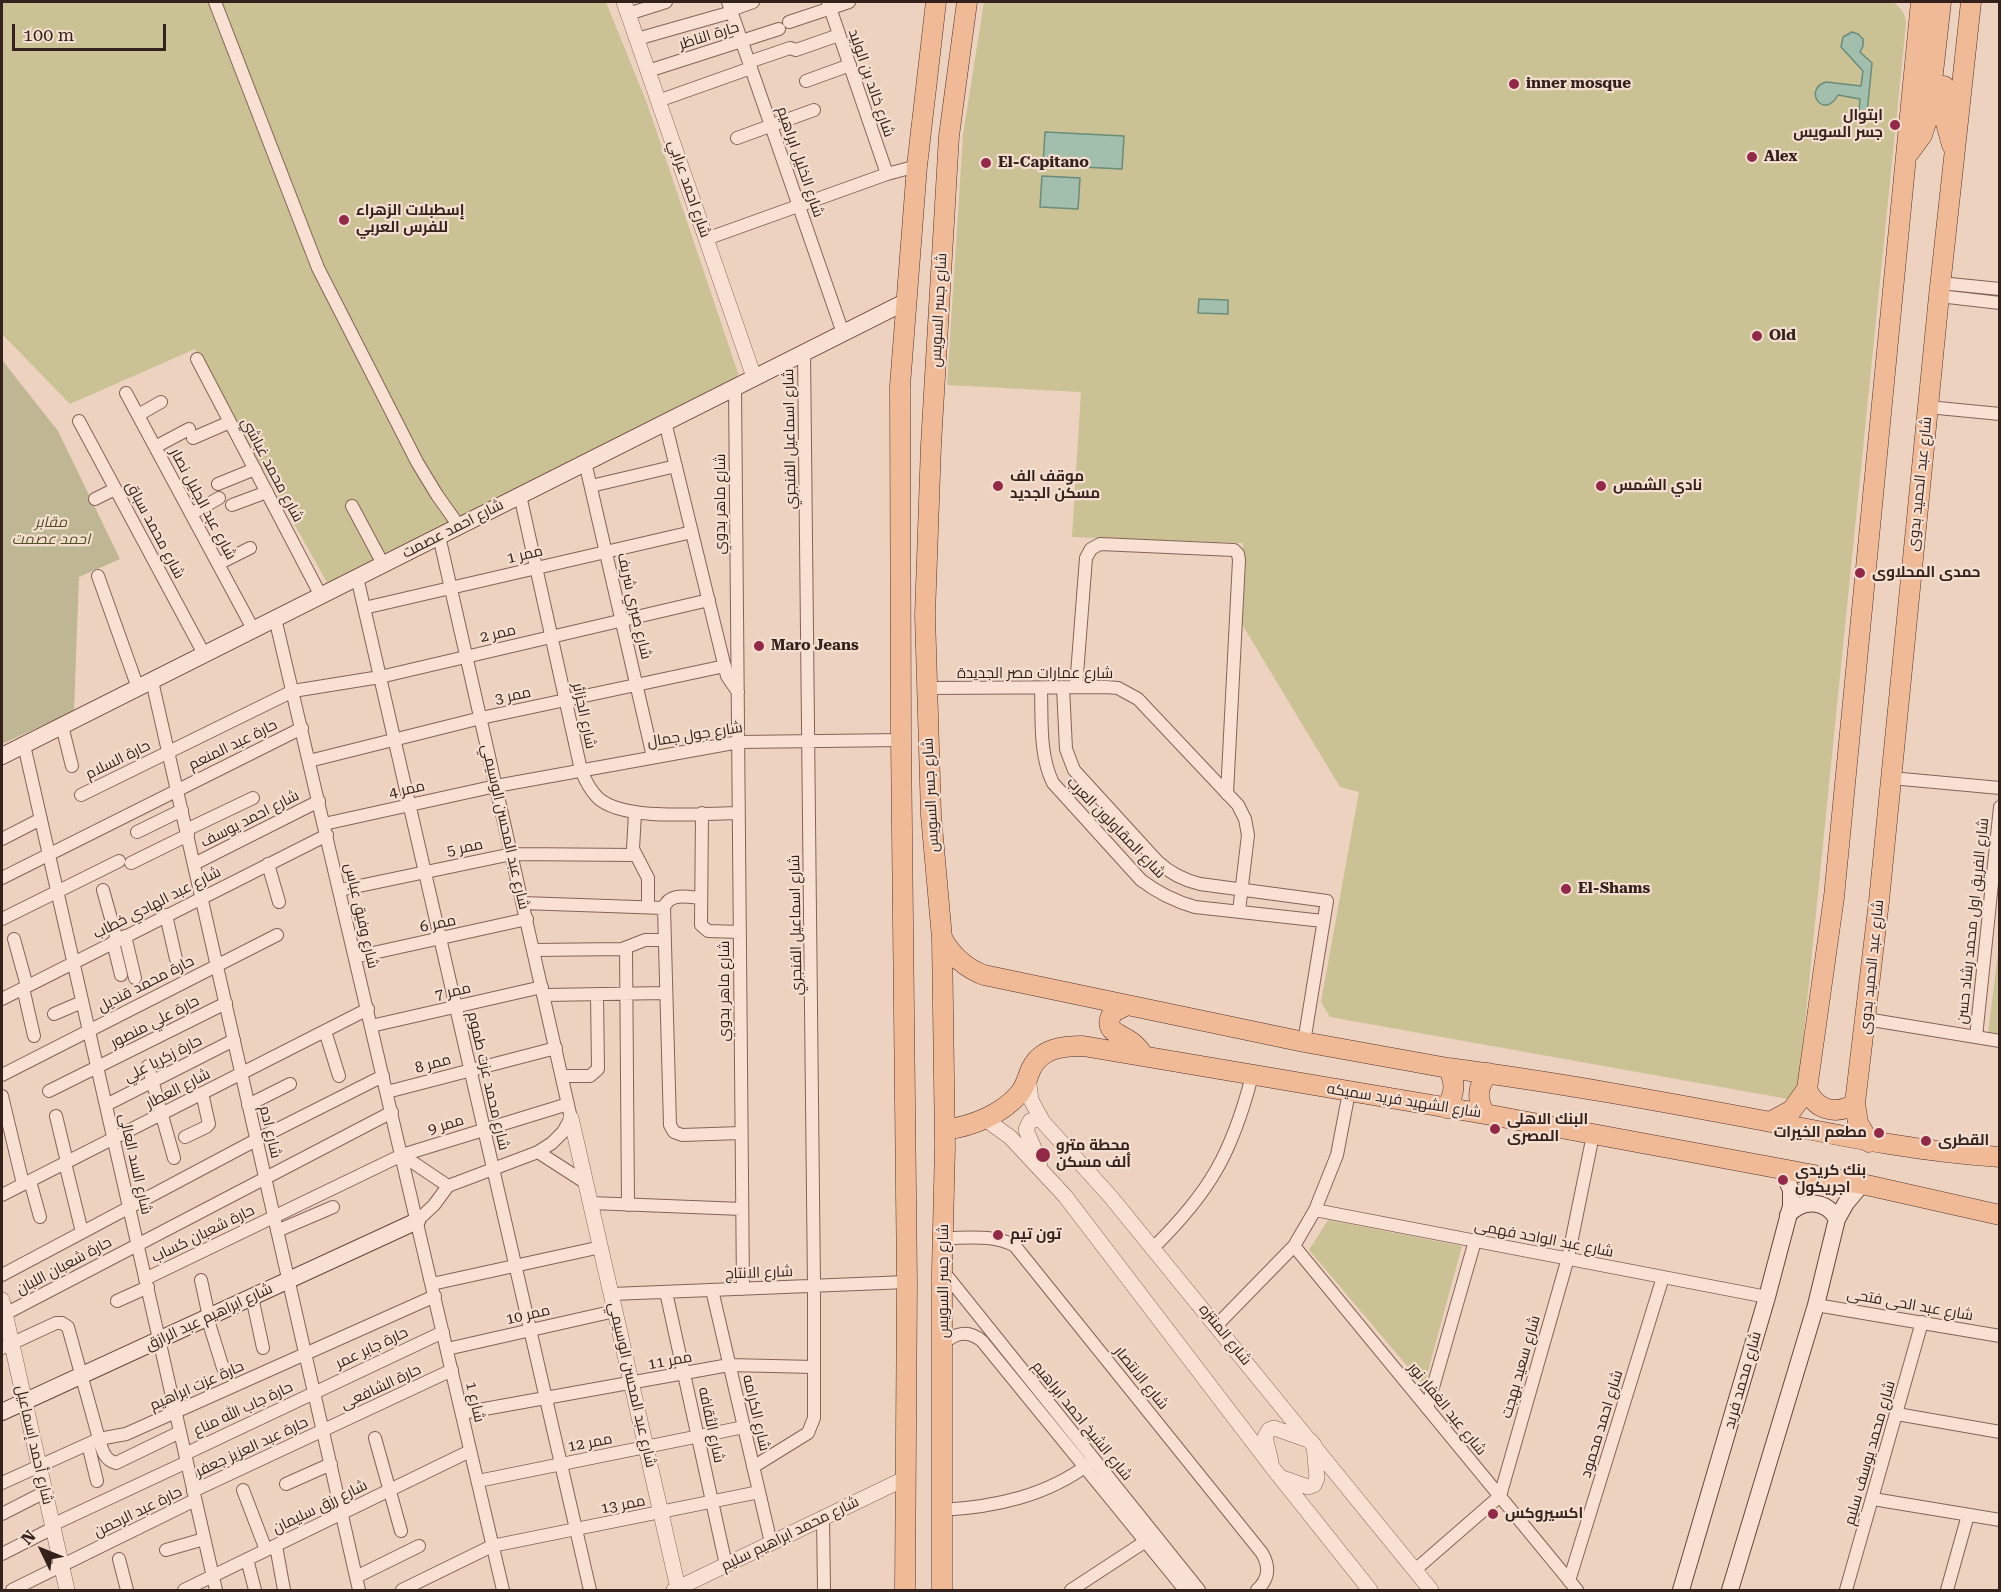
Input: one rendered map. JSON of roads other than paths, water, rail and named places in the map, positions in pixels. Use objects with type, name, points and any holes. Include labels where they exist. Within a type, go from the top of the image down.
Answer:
[{"type":"main road","name":"شارع جسر السويس","points":[[905,1590],[907,1282],[900,386],[917,166],[936,2]]},
{"type":"main road","name":"شارع جسر السويس","points":[[942,1590],[942,1270],[945,1130],[942,938],[931,815],[925,615],[931,445],[949,136],[967,2]]},
{"type":"main road","points":[[1770,1122],[1792,1110],[1807,1089],[1834,897],[1921,2]]},
{"type":"main road","points":[[1906,156],[1922,135],[1928,117],[1941,2]]},
{"type":"main road","points":[[1953,2],[1942,103],[1944,121],[1954,150]]},
{"type":"main road","name":"شارع عبد الحميد بدوى","points":[[1869,1142],[1858,1124],[1855,1103],[1866,1019],[1971,2]]},
{"type":"main road","name":"شارع احمد عصمت","points":[[2,756],[905,302]]},
{"type":"main road","points":[[942,938],[957,959],[970,969],[984,975],[1125,1006],[1304,1042],[1770,1122],[1869,1142],[2000,1157]]},
{"type":"main road","points":[[1125,1006],[1113,1011],[1109,1020],[1111,1028],[1116,1034],[1132,1042],[1144,1056]]},
{"type":"main road","name":"شارع الشهيد فريد سميكه","points":[[945,1130],[985,1119],[1018,1095],[1038,1058],[1056,1048],[1093,1047],[1485,1114],[1782,1169],[1862,1184],[2000,1215]]},
{"type":"main road","points":[[1446,1108],[1452,1098],[1454,1088],[1453,1078],[1448,1068]]},
{"type":"main road","points":[[1485,1114],[1479,1105],[1478,1093],[1480,1082],[1488,1073]]},
{"type":"main road","points":[[1807,1089],[1812,1100],[1827,1109],[1839,1110],[1855,1103]]},
{"type":"main road","points":[[1974,1155],[2000,1168]]},
{"type":"main road","name":"شارع محمد فريد","points":[[1682,1590],[1767,1296],[1788,1215],[1791,1190],[1782,1169]]},
{"type":"main road","points":[[1730,1590],[1816,1305],[1837,1219],[1846,1203],[1862,1184]]},
{"type":"main road","points":[[1788,1215],[1796,1208],[1811,1203],[1827,1207],[1837,1219]]},
{"type":"main road","points":[[1965,1207],[2000,1204]]},
{"type":"main road","name":"شارع ابراهيم عبد الرازق","points":[[2,1412],[417,1221]]},
{"type":"street","points":[[215,2],[318,268],[417,462],[459,526]]},
{"type":"street","points":[[626,8],[666,2]]},
{"type":"street","points":[[637,39],[753,2]]},
{"type":"street","name":"حارة الناظر","points":[[648,70],[784,26],[829,5],[849,2]]},
{"type":"street","name":"شارع خالد بن الوليد","points":[[829,5],[887,174]]},
{"type":"street","name":"شارع احمد عرابي","points":[[626,8],[754,377]]},
{"type":"street","name":"شارع الخليل ابراهيم","points":[[730,8],[843,333]]},
{"type":"street","points":[[658,101],[790,48],[796,50],[839,36]]},
{"type":"street","points":[[806,81],[850,66]]},
{"type":"street","points":[[737,138],[814,110]]},
{"type":"street","points":[[706,238],[887,174],[917,166]]},
{"type":"street","points":[[1940,290],[2000,289]]},
{"type":"street","points":[[1940,290],[2000,303]]},
{"type":"street","name":"شارع اسماعيل الفنجري","points":[[753,1467],[808,1433],[814,1418],[804,352]]},
{"type":"street","name":"شارع محمد غباشي","points":[[197,359],[321,596]]},
{"type":"street","name":"شارع ماهر بدوي","points":[[735,387],[743,1289]]},
{"type":"street","name":"شارع عبد الجليل نصار","points":[[126,393],[253,629]]},
{"type":"street","points":[[138,415],[161,402]]},
{"type":"street","points":[[1928,407],[2000,414]]},
{"type":"street","name":"شارع محمد سباق","points":[[79,421],[204,654]]},
{"type":"street","points":[[155,447],[230,422]]},
{"type":"street","name":"شارع ماهر بدوي","points":[[665,422],[725,666],[732,685],[738,692]]},
{"type":"street","name":"شارع صبري شريف","points":[[585,462],[653,757]]},
{"type":"street","points":[[591,486],[676,466]]},
{"type":"street","points":[[218,484],[255,469]]},
{"type":"street","points":[[95,499],[115,489]]},
{"type":"street","points":[[232,506],[267,492]]},
{"type":"street","name":"شارع الجزائر","points":[[520,495],[581,770],[588,787],[611,807],[635,813],[739,813]]},
{"type":"street","points":[[191,514],[219,498]]},
{"type":"street","points":[[352,506],[383,564]]},
{"type":"street","name":"ممر 1","points":[[364,608],[692,532]]},
{"type":"street","name":"شارع عبد المحسن الوسيمي","points":[[439,536],[612,1294],[676,1589]]},
{"type":"street","points":[[1076,687],[1086,558],[1091,549],[1100,544],[1234,550],[1239,560],[1227,794]]},
{"type":"street","points":[[218,564],[250,548]]},
{"type":"street","name":"شارع ادم","points":[[98,576],[145,684],[169,752],[342,1513],[355,1586]]},
{"type":"street","name":"شارع محمد عزت طموم","points":[[357,577],[590,1590]]},
{"type":"street","name":"ممر 2","points":[[293,691],[380,677],[709,600]]},
{"type":"street","name":"شارع وفيق عباس","points":[[276,618],[417,1221]]},
{"type":"street","name":"ممر 3","points":[[309,760],[481,718],[725,666]]},
{"type":"street","name":"شارع المقاولون العرب","points":[[1041,688],[1046,764],[1053,783],[1141,880],[1157,892],[1196,907],[1323,921],[1327,901],[1185,881],[1170,873],[1081,779],[1068,760],[1063,687]]},
{"type":"street","name":"شارع عمارات مصر الجديدة","points":[[926,688],[1118,688],[1138,699],[1238,805],[1245,819],[1248,835],[1239,911]]},
{"type":"street","name":"حارة السلام","points":[[81,795],[293,691]]},
{"type":"street","points":[[62,726],[72,766]]},
{"type":"street","name":"حارة عبد المنعم","points":[[2,878],[302,728]]},
{"type":"street","name":"شارع جول جمال","points":[[496,786],[739,741],[901,740]]},
{"type":"street","name":"شارع السد العالى","points":[[24,745],[216,1590]]},
{"type":"street","points":[[1891,778],[2000,788]]},
{"type":"street","name":"ممر 4","points":[[325,830],[410,805],[496,786]]},
{"type":"street","points":[[2,919],[125,862],[253,798]]},
{"type":"street","name":"شارع احمد يوسف","points":[[194,864],[319,801]]},
{"type":"street","name":"شارع الفريق اول محمد رشاد حسن","points":[[1976,1038],[1995,894],[2000,807]]},
{"type":"street","points":[[138,832],[182,810]]},
{"type":"street","points":[[635,813],[633,849],[648,878],[648,907]]},
{"type":"street","points":[[702,813],[701,925],[708,931],[740,932]]},
{"type":"street","points":[[2,839],[41,819]]},
{"type":"street","name":"شارع عبد الهادي خطاب","points":[[2,999],[268,864],[325,830]]},
{"type":"street","name":"ممر 5","points":[[339,890],[512,854],[635,855]]},
{"type":"street","points":[[268,864],[279,902]]},
{"type":"street","points":[[103,890],[118,940],[135,978]]},
{"type":"street","points":[[701,898],[673,897],[667,901],[664,908],[670,1125],[682,1135],[741,1133]]},
{"type":"street","points":[[523,903],[664,908]]},
{"type":"street","points":[[166,915],[176,958]]},
{"type":"street","name":"ممر 6","points":[[355,957],[526,919]]},
{"type":"street","points":[[1304,1042],[1323,921]]},
{"type":"street","name":"حارة محمد قنديل","points":[[2,1075],[278,935]]},
{"type":"street","points":[[14,939],[34,1036]]},
{"type":"street","points":[[118,940],[122,975]]},
{"type":"street","points":[[534,950],[626,948],[645,940],[665,940]]},
{"type":"street","points":[[626,948],[628,1204]]},
{"type":"street","name":"ممر 7","points":[[371,1026],[456,1006],[543,991],[597,994],[666,993]]},
{"type":"street","points":[[562,1076],[590,1076],[598,1069],[597,994]]},
{"type":"street","points":[[54,1014],[82,1002]]},
{"type":"street","name":"حارة علي منصور","points":[[50,1091],[226,1003]]},
{"type":"street","name":"شارع العطار","points":[[2,1195],[368,1009]]},
{"type":"street","points":[[1866,1019],[2000,1041]]},
{"type":"street","points":[[325,1031],[339,1076]]},
{"type":"street","name":"حارة زكريا علي","points":[[106,1105],[234,1040]]},
{"type":"street","name":"ممر 8","points":[[387,1092],[556,1048]]},
{"type":"street","points":[[148,1066],[174,1158]]},
{"type":"street","points":[[1153,1248],[1182,1220],[1200,1197],[1226,1154],[1241,1118],[1252,1076]]},
{"type":"street","points":[[2,1275],[256,1140],[383,1077]]},
{"type":"street","name":"شارع المنتزه","points":[[1028,1077],[1031,1100],[1041,1118],[1110,1196],[1217,1325],[1431,1590]]},
{"type":"street","points":[[248,1105],[290,1084]]},
{"type":"street","points":[[1217,1325],[1294,1246],[1315,1210],[1336,1155],[1349,1092]]},
{"type":"street","points":[[185,1137],[209,1124],[202,1094]]},
{"type":"street","points":[[2,1096],[26,1183],[40,1216]]},
{"type":"street","points":[[417,1221],[434,1205],[448,1186],[538,1152],[552,1143],[563,1132],[570,1111]]},
{"type":"street","name":"ممر 9","points":[[334,1187],[402,1155],[484,1129],[570,1111]]},
{"type":"street","name":"حارة شعبان اللبان","points":[[3,1307],[137,1245],[392,1112]]},
{"type":"street","points":[[56,1116],[82,1233]]},
{"type":"street","points":[[1041,1118],[1030,1121],[1026,1130],[1045,1173]]},
{"type":"street","points":[[985,1119],[1010,1137],[1072,1205],[1276,1472],[1370,1590]]},
{"type":"street","name":"شارع سعيد بهجت","points":[[1500,1496],[1568,1258],[1593,1135]]},
{"type":"street","points":[[538,1152],[586,1183]]},
{"type":"street","points":[[402,1155],[448,1186]]},
{"type":"street","name":"حارة شعبان كساب","points":[[117,1301],[146,1283],[334,1187]]},
{"type":"street","points":[[591,1203],[742,1209]]},
{"type":"street","points":[[277,1231],[333,1207]]},
{"type":"street","name":"شارع عبد الواحد فهمى","points":[[1315,1210],[1767,1296]]},
{"type":"street","name":"شارع 1","points":[[417,1221],[478,1481],[499,1589]]},
{"type":"street","name":"شارع الانتصار","points":[[944,1238],[994,1238],[1005,1240],[1015,1246],[1262,1553],[1267,1561],[1268,1571],[1266,1580],[1257,1590]]},
{"type":"street","points":[[1427,1408],[1475,1241]]},
{"type":"street","name":"شارع عبد الغفار نور","points":[[1294,1246],[1573,1586]]},
{"type":"street","points":[[433,1290],[515,1265],[601,1247]]},
{"type":"street","name":"شارع الشيخ احمد ابراهيم","points":[[942,1270],[984,1322],[1185,1590]]},
{"type":"street","name":"شارع احمد محمود","points":[[1573,1586],[1663,1277]]},
{"type":"street","points":[[201,1280],[208,1317],[223,1368]]},
{"type":"street","name":"شارع الانتاج","points":[[612,1294],[907,1282]]},
{"type":"street","name":"حارة عزت ابراهيم","points":[[2,1483],[93,1441],[126,1434],[306,1354],[433,1290]]},
{"type":"street","name":"شارع الكرامه","points":[[712,1290],[771,1543]]},
{"type":"street","name":"شارع الثقافه","points":[[666,1292],[726,1565]]},
{"type":"street","points":[[252,1297],[263,1347]]},
{"type":"street","name":"شارع عبد الحى فتحى","points":[[1816,1305],[2000,1336]]},
{"type":"street","name":"شارع أحمد إسماعيل","points":[[3,1307],[6,1346],[24,1402],[67,1590]]},
{"type":"street","name":"ممر 10","points":[[447,1349],[615,1311]]},
{"type":"street","points":[[943,1344],[951,1337],[961,1334],[977,1337],[978,1327],[984,1322]]},
{"type":"street","name":"شارع محمد يوسف سليم","points":[[1846,1590],[1922,1322]]},
{"type":"street","points":[[6,1346],[56,1323],[62,1323],[69,1329],[82,1375],[97,1481]]},
{"type":"street","name":"حارة جابر عمر","points":[[314,1392],[443,1332]]},
{"type":"street","name":"شارع الشيخ احمد ابراهيم","points":[[977,1337],[1199,1590]]},
{"type":"street","name":"ممر 11","points":[[462,1413],[729,1365],[814,1367]]},
{"type":"street","name":"حارة الشافعى","points":[[323,1430],[452,1370]]},
{"type":"street","name":"حارة جاب الله مناع","points":[[2,1554],[52,1526],[314,1392]]},
{"type":"street","points":[[1897,1414],[2000,1432]]},
{"type":"street","name":"ممر 12","points":[[478,1481],[744,1427]]},
{"type":"street","points":[[1275,1428],[1312,1443],[1317,1478],[1314,1485],[1308,1487],[1276,1472],[1265,1437],[1269,1430],[1275,1428]]},
{"type":"street","name":"حارة عبد العزيز جعفر","points":[[194,1496],[323,1430]]},
{"type":"street","points":[[93,1441],[105,1457],[116,1463],[180,1432]]},
{"type":"street","points":[[375,1438],[401,1531]]},
{"type":"street","name":"شارع رزق سليمان","points":[[184,1590],[470,1451]]},
{"type":"street","points":[[942,1510],[978,1508],[1016,1500],[1052,1486],[1089,1463]]},
{"type":"street","points":[[286,1484],[331,1464]]},
{"type":"street","name":"شارع محمد ابراهيم سليم","points":[[676,1589],[906,1478]]},
{"type":"street","points":[[243,1490],[271,1548],[284,1590]]},
{"type":"street","points":[[2,1514],[45,1492]]},
{"type":"street","name":"ممر 13","points":[[402,1590],[492,1546],[759,1492]]},
{"type":"street","name":"حارة عبد الرحمن","points":[[12,1590],[194,1496]]},
{"type":"street","points":[[1415,1570],[1500,1496]]},
{"type":"street","points":[[1873,1499],[2000,1520]]},
{"type":"street","points":[[1947,1590],[1968,1515]]},
{"type":"street","points":[[823,1517],[824,1590]]},
{"type":"street","points":[[166,1550],[204,1539]]},
{"type":"street","points":[[1071,1590],[1146,1541]]},
{"type":"street","points":[[355,1586],[419,1546]]},
{"type":"street","points":[[119,1559],[127,1590]]},
{"type":"street","points":[[247,1559],[255,1590]]},
{"type":"place","name":"inner mosque","points":[[1514,84]]},
{"type":"place","name":"ابتوال جسر السويس","points":[[1895,125]]},
{"type":"place","name":"Alex","points":[[1752,157]]},
{"type":"place","name":"El-Capitano","points":[[986,163]]},
{"type":"place","name":"إسطبلات الزهراء للفرس العربي","points":[[344,220]]},
{"type":"place","name":"Old","points":[[1757,336]]},
{"type":"place","name":"موقف الف مسكن الجديد","points":[[998,486]]},
{"type":"place","name":"نادي الشمس","points":[[1601,486]]},
{"type":"place","name":"حمدى المحلاوى","points":[[1860,573]]},
{"type":"place","name":"Maro Jeans","points":[[759,646]]},
{"type":"place","name":"El-Shams","points":[[1566,889]]},
{"type":"place","name":"البنك الاهلى المصرى","points":[[1495,1129]]},
{"type":"place","name":"مطعم الخيرات","points":[[1879,1133]]},
{"type":"place","name":"القطرى","points":[[1926,1141]]},
{"type":"place","name":"محطة مترو ألف مسكن","points":[[1043,1155]]},
{"type":"place","name":"بنك كريدى اجريكول","points":[[1783,1180]]},
{"type":"place","name":"تون تيم","points":[[998,1235]]},
{"type":"place","name":"اكسيروكس","points":[[1493,1514]]},
{"type":"park label","name":"مقابر احمد عصمت","points":[[51,532]]}]
